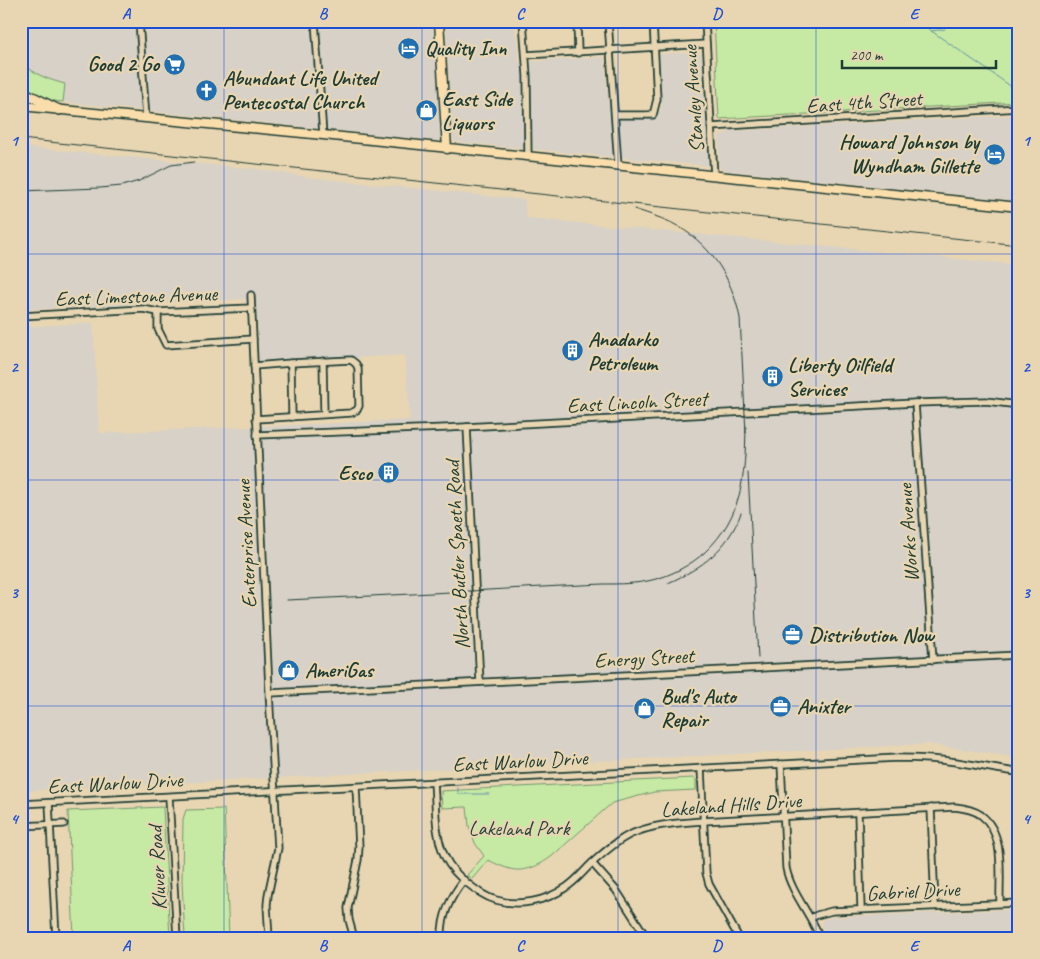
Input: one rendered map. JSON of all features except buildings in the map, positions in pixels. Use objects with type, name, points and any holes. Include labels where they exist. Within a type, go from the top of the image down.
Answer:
[{"type":"highway","points":[[21,91],[59,110]]},
{"type":"main road","points":[[439,21],[447,149]]},
{"type":"main road","points":[[21,106],[323,135],[1019,207]]},
{"type":"street","points":[[139,21],[146,118]]},
{"type":"street","points":[[315,21],[323,135]]},
{"type":"street","points":[[523,21],[526,55],[528,156]]},
{"type":"street","points":[[577,21],[578,53]]},
{"type":"street","points":[[608,21],[618,166]]},
{"type":"street","points":[[615,115],[653,115],[657,99],[653,21]]},
{"type":"street","name":"Stanley Avenue","points":[[705,21],[714,176]]},
{"type":"street","points":[[526,55],[706,44]]},
{"type":"street","name":"East 4th Street","points":[[711,127],[1019,108]]},
{"type":"street","name":"Enterprise Avenue","points":[[251,295],[278,848],[267,904],[269,938]]},
{"type":"street","name":"East Limestone Avenue","points":[[21,316],[143,308],[158,312],[251,308]]},
{"type":"street","points":[[158,312],[158,329],[166,345],[253,339]]},
{"type":"street","points":[[254,366],[351,360],[358,368],[357,410],[351,413],[256,419]]},
{"type":"street","points":[[323,362],[324,414]]},
{"type":"street","points":[[291,363],[292,416]]},
{"type":"street","name":"East Lincoln Street","points":[[257,435],[467,427],[915,403],[986,401],[1019,405]]},
{"type":"street","name":"Works Avenue","points":[[915,403],[932,660]]},
{"type":"street","name":"North Butler Spaeth Road","points":[[467,427],[480,682]]},
{"type":"street","name":"Energy Street","points":[[270,693],[1019,655]]},
{"type":"street","name":"East Warlow Drive","points":[[21,804],[897,758],[925,758],[1019,772]]},
{"type":"street","points":[[781,764],[788,879],[811,918],[820,938]]},
{"type":"street","points":[[700,768],[706,873],[709,884],[739,938]]},
{"type":"street","name":"Lakeland Hills Drive","points":[[434,782],[437,827],[445,856],[453,870],[464,880],[478,892],[496,900],[515,902],[549,897],[565,888],[614,844],[628,835],[663,824],[956,807],[980,814],[996,834],[999,847],[1000,903]]},
{"type":"street","points":[[354,938],[348,908],[359,847],[356,787]]},
{"type":"street","name":"Kluver Road","points":[[169,796],[177,938]]},
{"type":"street","points":[[49,803],[56,938]]},
{"type":"street","points":[[931,808],[935,906]]},
{"type":"street","points":[[858,813],[861,909]]},
{"type":"street","points":[[21,826],[64,824]]},
{"type":"street","points":[[592,863],[616,890],[645,937]]},
{"type":"street","points":[[442,938],[441,930],[446,911],[464,880]]},
{"type":"street","name":"Gabriel Drive","points":[[811,918],[832,910],[1019,902]]},
{"type":"shaded area","points":[[21,21],[433,21],[441,136],[439,141],[63,102],[65,84],[46,79],[21,62]]},
{"type":"shaded area","points":[[445,21],[514,21],[519,62],[604,57],[610,113],[661,111],[660,54],[697,52],[701,54],[709,166],[456,142],[453,139]]},
{"type":"shaded area","points":[[1019,115],[1019,201],[723,170],[719,167],[719,138],[720,134],[727,134],[727,131]]},
{"type":"shaded area","points":[[21,147],[255,169],[314,178],[525,200],[526,218],[1019,265],[1019,758],[928,744],[21,791],[21,327],[93,323],[99,433],[410,420],[405,355],[259,363],[257,314],[246,314],[245,299],[21,310]]},
{"type":"shaded area","points":[[1017,909],[1017,938],[827,938],[821,924],[822,920],[833,917]]},
{"type":"green space","points":[[714,21],[1019,21],[1019,102],[719,119]]},
{"type":"green space","points":[[21,62],[42,76],[65,84],[63,102],[46,99],[21,88]]},
{"type":"green space","name":"Lakeland Park","points":[[693,778],[696,780],[696,790],[654,792],[612,803],[551,857],[537,865],[527,869],[516,870],[488,860],[472,879],[467,875],[484,856],[475,843],[469,826],[467,807],[442,808],[441,791]]},
{"type":"green space","points":[[163,807],[170,938],[74,938],[68,811]]},
{"type":"green space","points":[[224,809],[229,938],[185,938],[182,883],[183,819],[186,810]]},
{"type":"waterway","points":[[917,21],[1019,92]]},
{"type":"waterway","points":[[931,31],[945,29]]},
{"type":"waterway","points":[[458,788],[458,794],[489,794]]},
{"type":"railway","points":[[21,139],[1019,245]]},
{"type":"railway","points":[[21,191],[122,186],[139,181],[171,165],[194,162]]},
{"type":"railway","points":[[634,209],[666,220],[684,230],[707,250],[725,275],[740,318],[746,433]]},
{"type":"railway","points":[[287,600],[628,584],[666,576],[687,566],[705,552],[718,538],[727,524],[734,509],[743,478],[746,426]]},
{"type":"railway","points":[[748,473],[758,658]]},
{"type":"railway","points":[[668,583],[692,571],[712,556],[729,537],[741,513]]},
{"type":"place","name":"Quality Inn","points":[[409,48]]},
{"type":"place","name":"Good 2 Go","points":[[175,64]]},
{"type":"place","name":"Abundant Life United Pentecostal Church","points":[[207,90]]},
{"type":"place","name":"East Side Liquors","points":[[426,111]]},
{"type":"place","name":"Howard Johnson by Wyndham Gillette","points":[[995,154]]},
{"type":"place","name":"Anadarko Petroleum","points":[[572,351]]},
{"type":"place","name":"Liberty Oilfield Services","points":[[772,377]]},
{"type":"place","name":"Esco","points":[[388,473]]},
{"type":"place","name":"Distribution Now","points":[[793,635]]},
{"type":"place","name":"AmeriGas","points":[[289,670]]},
{"type":"place","name":"Anixter","points":[[781,706]]},
{"type":"place","name":"Bud's Auto Repair","points":[[645,708]]}]
